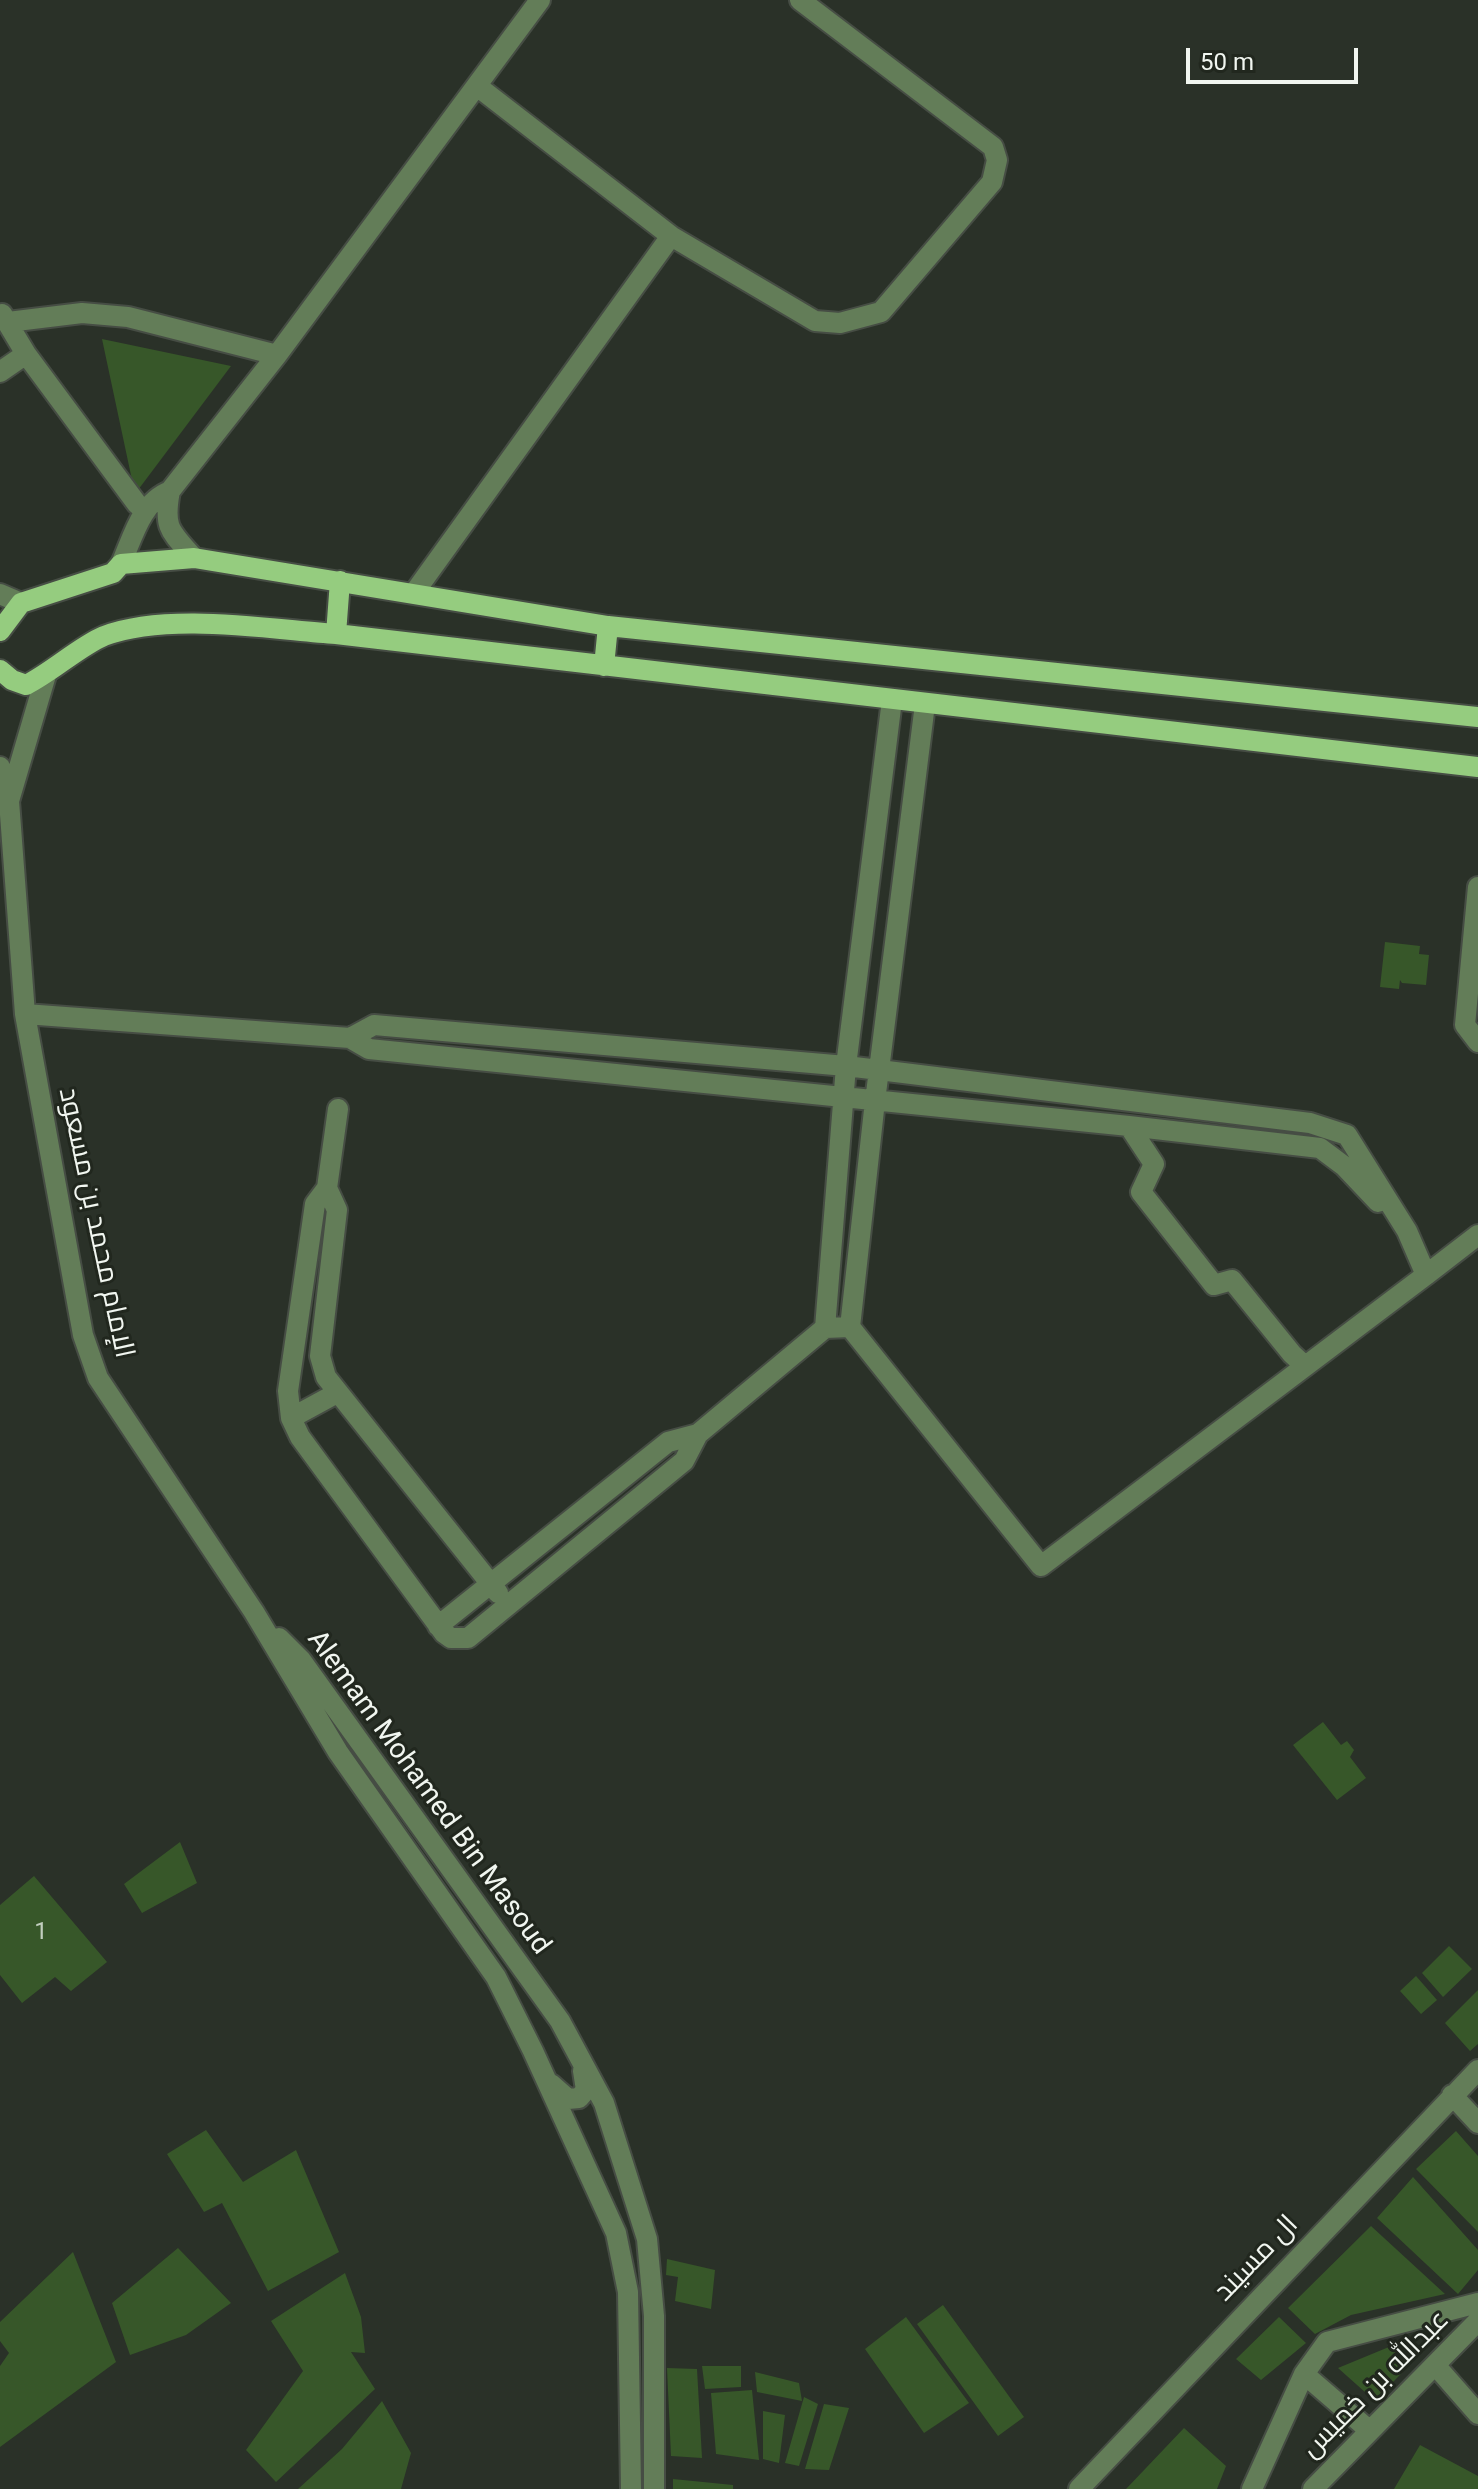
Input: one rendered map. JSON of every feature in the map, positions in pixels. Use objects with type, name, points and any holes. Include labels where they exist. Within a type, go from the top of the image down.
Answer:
[{"type":"main road","points":[[0,631],[21,603],[113,573],[121,564],[194,558],[608,626],[1478,717]]},
{"type":"main road","points":[[336,634],[340,581]]},
{"type":"main road","points":[[0,670],[12,680],[26,685],[102,637],[146,625],[212,625],[336,634],[1478,767]]},
{"type":"main road","points":[[604,666],[608,626]]},
{"type":"street","points":[[194,558],[172,534],[165,516],[170,491],[277,355],[540,0]]},
{"type":"street","points":[[477,86],[671,236],[815,321],[840,323],[881,312],[992,182],[997,160],[993,147],[800,0]]},
{"type":"street","points":[[414,593],[671,236]]},
{"type":"street","points":[[145,511],[26,354],[4,316],[82,313],[128,317],[277,355]]},
{"type":"street","points":[[0,372],[26,354]]},
{"type":"street","points":[[121,564],[145,511],[157,496],[170,491]]},
{"type":"street","points":[[0,594],[21,603]]},
{"type":"street","name":"الإمام محمد بن مسعود","points":[[46,675],[9,801],[7,874],[25,1014],[83,1335],[98,1378],[254,1612]]},
{"type":"street","points":[[825,1328],[846,1066],[892,700]]},
{"type":"street","points":[[925,704],[850,1327],[1041,1566],[1478,1235]]},
{"type":"street","name":"الإمام محمد بن مسعود","points":[[0,767],[9,801]]},
{"type":"street","points":[[1478,887],[1465,1025],[1478,1042]]},
{"type":"street","points":[[25,1014],[350,1038],[369,1049],[1320,1148],[1344,1166],[1407,1231]]},
{"type":"street","points":[[350,1038],[374,1025],[846,1066],[1310,1123],[1347,1135],[1407,1231],[1426,1275]]},
{"type":"street","points":[[338,1109],[327,1188],[315,1204],[288,1391],[291,1418],[300,1437],[438,1626],[451,1638],[468,1638],[684,1461],[698,1434],[825,1328],[850,1327]]},
{"type":"street","points":[[1129,1126],[1154,1164],[1141,1192],[1214,1285],[1232,1280],[1305,1366]]},
{"type":"street","points":[[327,1188],[337,1210],[320,1356],[326,1377],[508,1606]]},
{"type":"street","points":[[291,1418],[337,1393]]},
{"type":"street","points":[[438,1626],[668,1442],[698,1434]]},
{"type":"street","name":"Alemam Mohamed Bin Masoud","points":[[254,1612],[301,1660],[560,2021],[604,2103],[647,2239],[654,2316],[654,2489]]},
{"type":"street","name":"Alemam Mohamed Bin Masoud","points":[[254,1612],[338,1752],[496,1977],[546,2077],[616,2233],[628,2292],[631,2489]]},
{"type":"street","points":[[546,2077],[568,2099],[579,2098],[586,2090],[582,2061]]},
{"type":"street","name":"ال مسيند","points":[[1079,2489],[1478,2070]]},
{"type":"street","points":[[1452,2095],[1478,2123]]},
{"type":"street","points":[[1252,2489],[1304,2374],[1327,2342],[1478,2303]]},
{"type":"street","name":"عبدالله بن خميس","points":[[1313,2489],[1478,2321]]},
{"type":"street","points":[[1436,2366],[1478,2414]]},
{"type":"street","points":[[1304,2374],[1369,2430]]},
{"type":"building","points":[[102,339],[231,366],[135,494]]},
{"type":"building","points":[[1385,942],[1420,946],[1419,954],[1429,955],[1426,985],[1402,983],[1400,980],[1399,989],[1380,987]]},
{"type":"building","points":[[1323,1722],[1341,1745],[1347,1741],[1354,1750],[1350,1757],[1366,1778],[1337,1800],[1293,1745]]},
{"type":"building","points":[[180,1842],[197,1883],[142,1913],[124,1884]]},
{"type":"building","points":[[34,1876],[107,1962],[71,1991],[55,1977],[22,2003],[0,1975],[0,1905]]},
{"type":"building","points":[[1449,1946],[1472,1969],[1443,1997],[1422,1973]]},
{"type":"building","points":[[1416,1976],[1437,2000],[1421,2014],[1400,1991]]},
{"type":"building","points":[[1478,1990],[1478,2044],[1470,2051],[1445,2023]]},
{"type":"building","points":[[206,2130],[243,2182],[296,2150],[339,2252],[268,2291],[222,2203],[204,2212],[167,2154]]},
{"type":"building","points":[[1456,2131],[1478,2156],[1478,2232],[1416,2169]]},
{"type":"building","points":[[1413,2177],[1478,2250],[1478,2270],[1458,2294],[1377,2218]]},
{"type":"building","points":[[1371,2226],[1445,2294],[1351,2315],[1315,2334],[1288,2308]]},
{"type":"building","points":[[178,2248],[231,2303],[186,2335],[130,2355],[112,2303]]},
{"type":"building","points":[[73,2252],[116,2362],[0,2447],[0,2366],[9,2353],[0,2341],[0,2322]]},
{"type":"building","points":[[667,2259],[715,2270],[711,2309],[675,2301],[678,2277],[666,2275]]},
{"type":"building","points":[[345,2273],[361,2317],[365,2353],[351,2352],[375,2389],[276,2482],[246,2450],[303,2371],[271,2321]]},
{"type":"building","points":[[943,2305],[1024,2417],[998,2436],[917,2324]]},
{"type":"building","points":[[906,2317],[969,2403],[924,2433],[865,2349]]},
{"type":"building","points":[[1279,2317],[1306,2343],[1261,2380],[1236,2359]]},
{"type":"building","points":[[1401,2342],[1416,2358],[1375,2401],[1338,2368]]},
{"type":"building","points":[[702,2366],[741,2366],[741,2387],[705,2389]]},
{"type":"building","points":[[667,2368],[697,2369],[702,2458],[671,2456]]},
{"type":"building","points":[[755,2372],[799,2383],[802,2401],[757,2392]]},
{"type":"building","points":[[752,2390],[759,2460],[716,2454],[711,2393]]},
{"type":"building","points":[[804,2397],[818,2404],[799,2466],[785,2463]]},
{"type":"building","points":[[382,2401],[411,2453],[401,2489],[298,2489],[342,2449]]},
{"type":"building","points":[[824,2404],[849,2408],[829,2470],[805,2469]]},
{"type":"building","points":[[763,2411],[785,2415],[779,2463],[763,2459]]},
{"type":"building","points":[[1184,2428],[1226,2466],[1217,2489],[1126,2489]]},
{"type":"building","points":[[1420,2445],[1478,2476],[1478,2489],[1394,2489]]},
{"type":"building","points":[[673,2479],[733,2485],[733,2489],[673,2489]]}]
